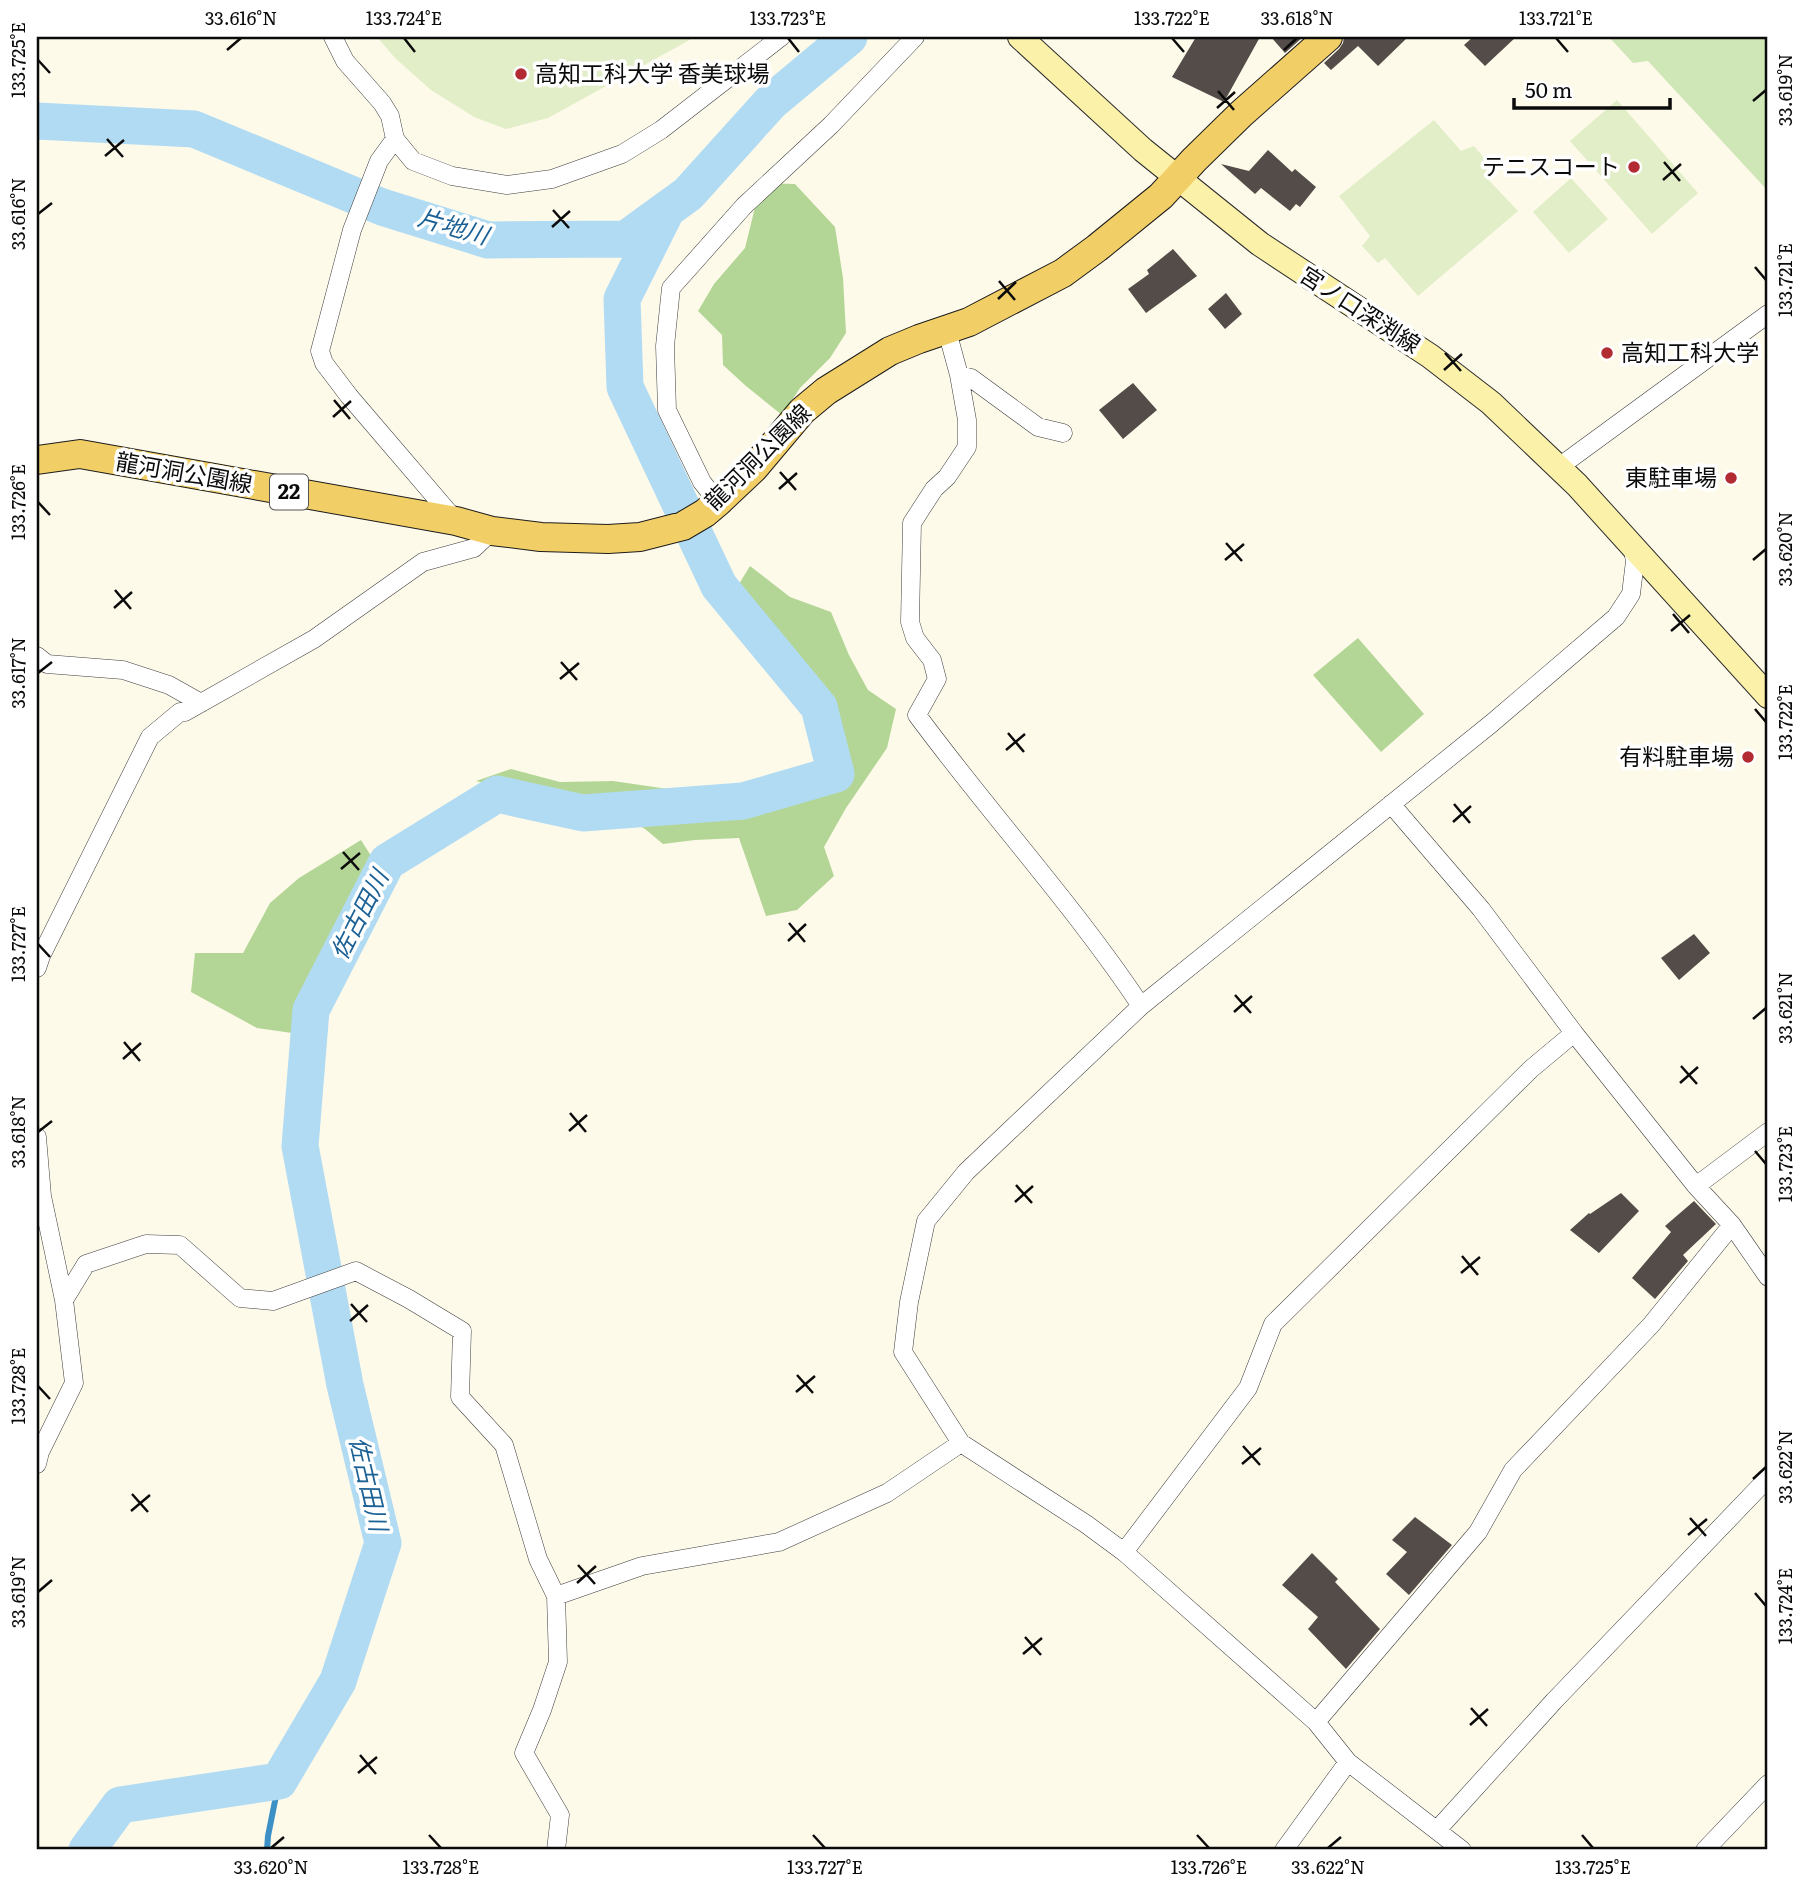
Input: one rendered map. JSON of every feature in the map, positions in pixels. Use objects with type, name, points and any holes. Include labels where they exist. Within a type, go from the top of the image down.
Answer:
[{"type":"main road","name":"宮ノ口深渕線","points":[[1020,37],[1143,150],[1259,244],[1430,356],[1491,403],[1559,467],[1768,696]]},
{"type":"main road","name":"龍河洞公園線","points":[[37,460],[80,454],[456,521],[492,531],[541,537],[640,537],[682,526],[712,507],[754,468],[802,411],[826,391],[890,351],[969,322],[1063,273],[1161,195],[1241,114],[1328,37]]},
{"type":"street","points":[[333,37],[345,61],[382,103],[390,116],[395,139],[413,161],[452,177],[507,185],[552,179],[622,154],[651,136],[781,37]]},
{"type":"street","points":[[712,507],[667,410],[665,346],[671,288],[744,206],[831,125],[915,37]]},
{"type":"street","points":[[395,139],[379,161],[352,230],[320,351],[324,363],[349,396],[456,521]]},
{"type":"street","points":[[1559,467],[1768,314]]},
{"type":"street","points":[[947,331],[967,420],[967,447],[947,477],[934,489],[912,523],[910,622],[915,638],[932,660],[937,680],[917,716],[957,770],[1109,958],[1141,1006]]},
{"type":"street","points":[[959,375],[971,378],[1038,426],[1063,433]]},
{"type":"street","points":[[37,968],[150,737],[180,712],[185,712],[314,639],[423,562],[474,548],[492,531]]},
{"type":"street","points":[[1462,1850],[1348,1762],[1316,1722],[1124,1552],[1086,1524],[961,1443],[903,1352],[909,1302],[926,1221],[966,1172],[1141,1006],[1492,723],[1616,617],[1631,594],[1635,561],[1632,545]]},
{"type":"street","points":[[37,656],[47,664],[123,670],[169,685],[201,703]]},
{"type":"street","points":[[1391,804],[1481,909],[1574,1033],[1696,1186],[1732,1225],[1768,1277]]},
{"type":"street","points":[[1124,1552],[1248,1388],[1273,1324],[1531,1069],[1574,1033]]},
{"type":"street","points":[[1696,1186],[1768,1132]]},
{"type":"street","points":[[37,1137],[42,1196],[64,1300],[74,1383],[40,1452],[37,1464]]},
{"type":"street","points":[[1316,1722],[1478,1532],[1513,1470],[1651,1325],[1732,1225]]},
{"type":"street","points":[[64,1300],[86,1264],[146,1244],[180,1245],[240,1298],[273,1301],[356,1271],[462,1331],[460,1397],[504,1445],[538,1559],[556,1596],[558,1662],[524,1754],[560,1815],[556,1850]]},
{"type":"street","points":[[556,1596],[642,1566],[779,1542],[887,1493],[961,1443]]},
{"type":"street","points":[[1437,1830],[1554,1701],[1768,1478]]},
{"type":"street","points":[[1284,1850],[1348,1762]]},
{"type":"street","points":[[1705,1850],[1768,1784]]},
{"type":"green space","name":"高知工科大学 香美球場","points":[[377,37],[695,37],[548,118],[506,129],[474,117],[431,90],[395,58]]},
{"type":"green space","points":[[1609,37],[1768,37],[1768,191],[1648,61],[1633,63]]},
{"type":"green space","name":"テニスコート","points":[[1617,100],[1698,193],[1652,234],[1570,141]]},
{"type":"green space","points":[[1434,120],[1461,151],[1474,146],[1489,164],[1484,175],[1518,211],[1418,296],[1385,258],[1378,263],[1362,246],[1370,236],[1339,196]]},
{"type":"green space","points":[[1571,178],[1608,219],[1569,253],[1533,212]]},
{"type":"green space","points":[[761,183],[795,184],[835,227],[843,278],[846,333],[830,358],[800,388],[782,415],[723,365],[722,335],[698,311],[714,284],[745,248]]},
{"type":"green space","points":[[750,566],[790,597],[831,612],[849,655],[868,690],[896,709],[887,748],[846,808],[824,847],[834,876],[797,910],[766,916],[739,838],[663,844],[645,829],[613,811],[476,781],[511,769],[560,782],[613,781],[668,789],[705,798],[761,793],[806,783],[834,760],[825,724],[801,673],[767,627],[741,609],[739,584]]},
{"type":"green space","points":[[1358,638],[1424,714],[1381,752],[1313,675]]},
{"type":"green space","points":[[361,840],[373,859],[365,902],[328,955],[292,1033],[257,1028],[191,992],[195,953],[243,953],[270,903],[299,878]]},
{"type":"building","points":[[1196,37],[1260,37],[1224,102],[1172,77]]},
{"type":"building","points":[[1271,37],[1303,37],[1285,53]]},
{"type":"building","points":[[1344,37],[1408,37],[1378,66],[1358,46],[1331,70],[1324,63],[1339,49]]},
{"type":"building","points":[[1473,37],[1516,37],[1485,66],[1464,45]]},
{"type":"building","points":[[1268,150],[1292,172],[1295,169],[1316,187],[1300,207],[1296,204],[1290,211],[1261,188],[1255,194],[1221,164],[1249,171]]},
{"type":"building","points":[[1173,249],[1197,276],[1146,313],[1128,289],[1149,274],[1147,270]]},
{"type":"building","points":[[1226,293],[1242,314],[1225,329],[1208,309]]},
{"type":"building","points":[[1133,383],[1157,410],[1123,439],[1099,410]]},
{"type":"building","points":[[1694,934],[1710,953],[1679,980],[1661,958]]},
{"type":"building","points":[[1621,1193],[1639,1211],[1599,1253],[1570,1230],[1589,1213]]},
{"type":"building","points":[[1694,1201],[1716,1224],[1683,1255],[1688,1261],[1655,1299],[1632,1278],[1671,1232],[1665,1226]]},
{"type":"building","points":[[1415,1517],[1452,1545],[1409,1595],[1386,1574],[1407,1552],[1392,1540]]},
{"type":"building","points":[[1312,1553],[1338,1579],[1335,1582],[1380,1629],[1346,1669],[1308,1629],[1318,1617],[1282,1585]]},
{"type":"waterway","name":"片地川","points":[[37,121],[194,129],[382,207],[488,240],[626,239],[688,194],[771,102],[849,37]]},
{"type":"waterway","name":"佐古田川","points":[[87,1850],[120,1805],[279,1781],[338,1681],[383,1543],[345,1385],[300,1146],[311,1010],[387,862],[497,794],[583,813],[743,801],[836,774],[819,707],[719,586],[625,387],[622,299],[667,209]]},
{"type":"waterway","points":[[267,1850],[279,1781]]},
{"type":"place","name":"高知工科大学 香美球場","points":[[521,74]]},
{"type":"place","name":"テニスコート","points":[[1634,167]]},
{"type":"place","name":"高知工科大学","points":[[1607,353]]},
{"type":"place","name":"東駐車場","points":[[1731,478]]},
{"type":"place","name":"有料駐車場","points":[[1748,757]]}]
